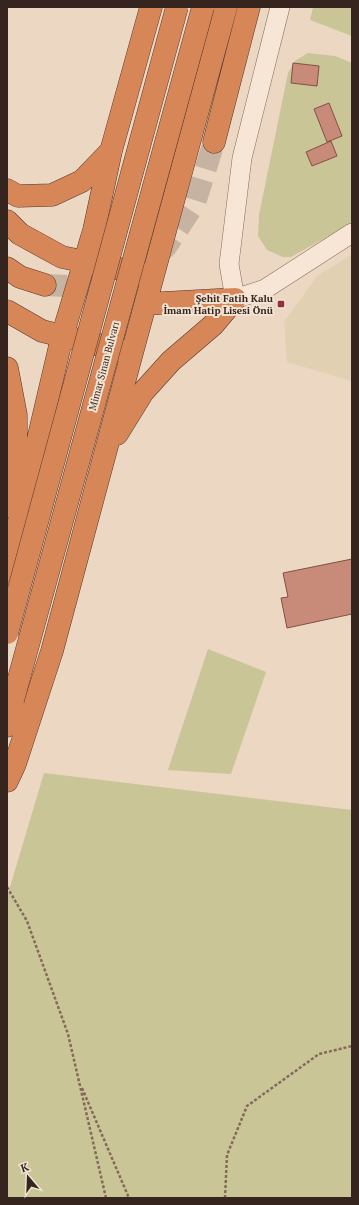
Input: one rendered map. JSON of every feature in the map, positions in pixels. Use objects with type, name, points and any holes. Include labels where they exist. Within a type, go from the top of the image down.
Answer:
[{"type":"highway","points":[[7,572],[62,337],[94,230],[111,151],[151,7]]},
{"type":"highway","points":[[7,633],[177,7]]},
{"type":"highway","name":"Mimar Sinan Bulvarı","points":[[7,726],[203,7]]},
{"type":"highway","points":[[7,781],[15,764],[52,651],[226,7]]},
{"type":"highway","points":[[214,142],[248,7]]},
{"type":"highway","points":[[7,190],[18,196],[52,196],[82,181],[111,151]]},
{"type":"highway","points":[[7,222],[20,234],[62,257],[153,276]]},
{"type":"highway","points":[[7,268],[20,277],[45,285]]},
{"type":"highway","points":[[145,304],[235,299]]},
{"type":"highway","points":[[106,452],[143,392],[171,361],[213,325],[235,299]]},
{"type":"highway","points":[[7,311],[42,331],[132,353]]},
{"type":"highway","points":[[7,368],[16,415],[16,467],[7,517]]},
{"type":"street","points":[[280,7],[242,158],[229,264],[235,299],[265,289],[352,233]]},
{"type":"path","points":[[7,887],[28,921],[68,1034],[106,1198]]},
{"type":"path","points":[[225,1198],[227,1155],[247,1106],[319,1054],[352,1046]]},
{"type":"path","points":[[79,1081],[129,1198]]},
{"type":"shaded area","points":[[313,7],[352,7],[352,36],[310,20]]},
{"type":"shaded area","points":[[308,53],[335,56],[352,63],[352,223],[291,257],[283,257],[267,250],[258,236],[259,215],[288,73],[295,61]]},
{"type":"shaded area","points":[[352,255],[352,381],[287,362],[284,322],[318,275]]},
{"type":"shaded area","points":[[208,649],[266,672],[231,774],[168,770]]},
{"type":"shaded area","points":[[44,773],[352,810],[352,1198],[7,1198],[7,897]]},
{"type":"building","points":[[293,63],[319,66],[317,86],[291,83]]},
{"type":"building","points":[[329,103],[342,136],[327,142],[314,109]]},
{"type":"building","points":[[331,141],[337,156],[312,166],[306,152]]},
{"type":"building","points":[[352,559],[352,614],[287,628],[281,598],[288,597],[283,573]]},
{"type":"tunnel","points":[[158,254],[166,247],[195,203],[214,142]]},
{"type":"tunnel","points":[[45,285],[85,287],[95,284]]},
{"type":"place","name":"Şehit Fatih Kalu İmam Hatip Lisesi Önü","points":[[281,304]]}]
